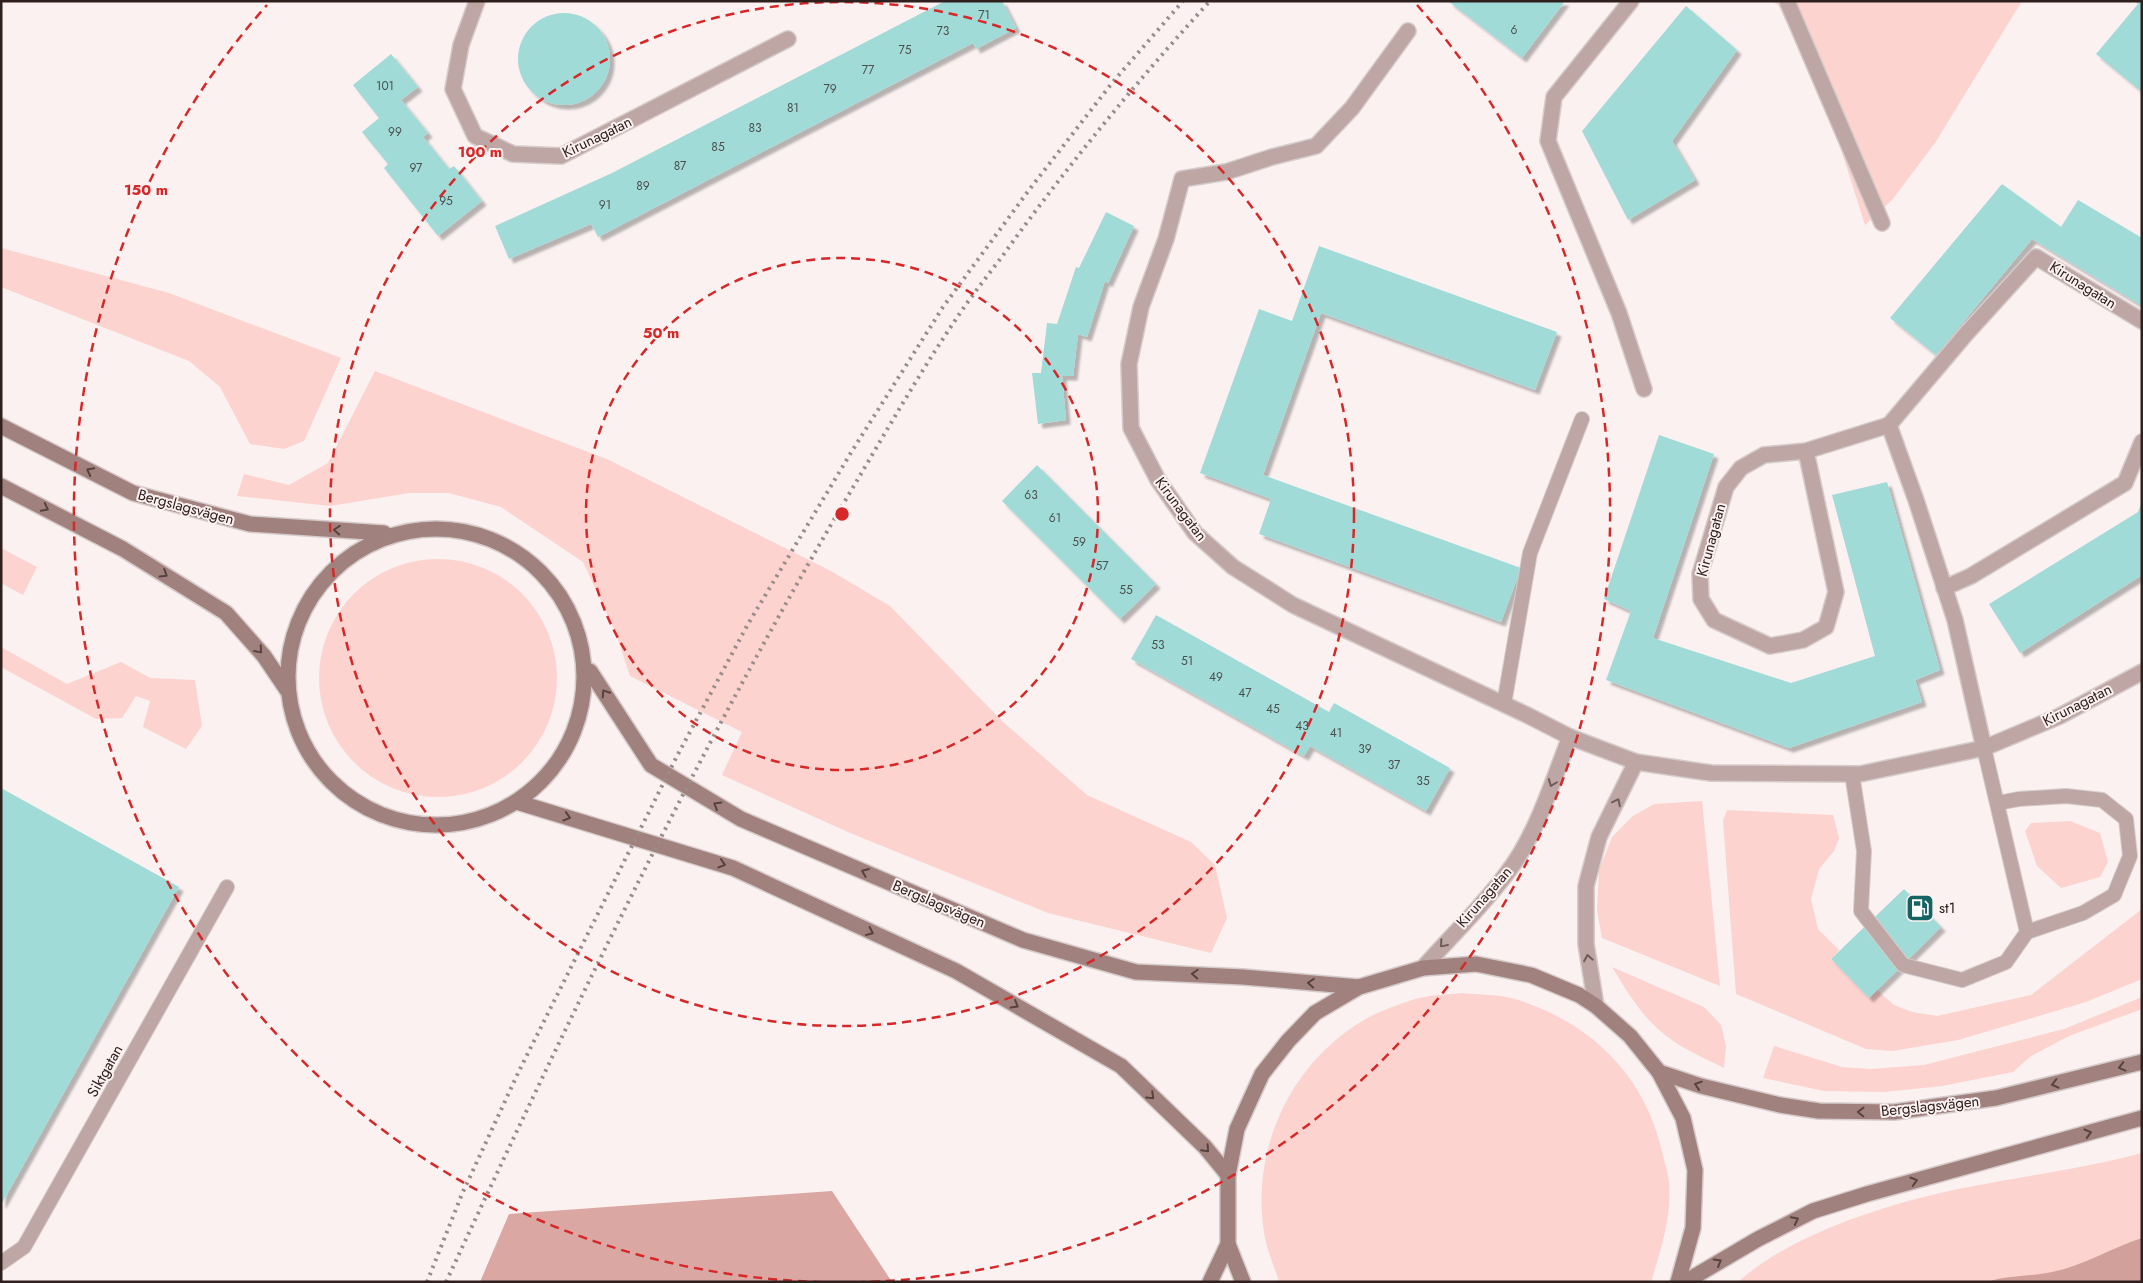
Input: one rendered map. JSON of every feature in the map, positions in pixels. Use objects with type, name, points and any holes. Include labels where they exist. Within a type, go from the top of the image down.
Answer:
[{"type":"main road","name":"Bergslagsvägen","points":[[1,426],[133,493],[250,524],[385,533]]},
{"type":"main road","points":[[1,486],[123,549],[226,613],[264,656],[288,690]]},
{"type":"main road","points":[[435,528],[480,533],[522,559],[547,582],[569,608],[590,671],[570,744],[555,767],[520,802],[490,815],[451,827],[417,823],[380,814],[330,777],[306,753],[296,732],[288,690],[289,651],[305,601],[341,560],[356,549],[385,533],[435,528]]},
{"type":"main road","name":"Bergslagsvägen","points":[[590,671],[651,764],[741,819],[1022,940],[1136,972],[1243,977],[1359,987]]},
{"type":"main road","points":[[520,802],[733,868],[956,971],[1121,1066],[1205,1147],[1228,1175]]},
{"type":"main road","points":[[1243,1282],[1228,1244],[1228,1175],[1236,1129],[1262,1074],[1288,1041],[1315,1014],[1359,987],[1423,968],[1476,964],[1530,975],[1579,995],[1596,1006],[1630,1036],[1659,1072],[1683,1118],[1695,1170],[1693,1228],[1678,1282]]},
{"type":"main road","name":"Bergslagsvägen","points":[[1659,1072],[1701,1086],[1780,1106],[1819,1111],[1894,1112],[1996,1098],[2142,1062]]},
{"type":"main road","points":[[1685,1282],[1758,1239],[1813,1211],[1877,1191],[2142,1118]]},
{"type":"main road","points":[[1210,1282],[1228,1244]]},
{"type":"street","name":"Kirunagatan","points":[[477,1],[461,45],[453,89],[475,136],[513,154],[562,156],[788,39]]},
{"type":"street","points":[[1631,1],[1554,97],[1548,141],[1619,313],[1644,390]]},
{"type":"street","points":[[1787,1],[1882,223]]},
{"type":"street","name":"Kirunagatan","points":[[1408,31],[1352,108],[1316,146],[1272,157],[1226,172],[1182,180],[1166,239],[1141,307],[1129,364],[1131,428],[1158,480],[1195,533],[1232,567],[1293,605],[1570,737],[1636,762],[1711,773],[1860,774],[1984,748],[2060,716],[2142,672]]},
{"type":"street","name":"Kirunagatan","points":[[1806,450],[1836,592],[1826,627],[1803,640],[1770,646],[1714,620],[1701,600],[1700,574],[1726,487],[1741,468],[1764,455],[1806,450],[1889,425],[1966,334],[2036,257],[2142,321]]},
{"type":"street","points":[[1889,425],[1916,500],[1955,620],[1984,748]]},
{"type":"street","points":[[1944,588],[1971,576],[2125,483],[2142,442]]},
{"type":"street","name":"Kirunagatan","points":[[1423,968],[1450,936],[1479,908],[1509,872],[1539,818],[1570,737]]},
{"type":"street","points":[[1596,1006],[1586,944],[1586,886],[1599,837],[1636,762]]},
{"type":"lane","points":[[1504,704],[1530,553],[1582,418]]},
{"type":"lane","points":[[1984,748],[2027,932]]},
{"type":"lane","points":[[1852,774],[1864,851],[1861,911],[1903,965],[1962,980],[2006,962],[2027,932],[2083,913],[2114,895],[2130,856],[2126,819],[2102,800],[2066,796],[2019,799],[1998,803]]},
{"type":"lane","name":"Siktgatan","points":[[1,1263],[24,1247],[228,887]]},
{"type":"shaded area","points":[[1772,1],[2022,1],[1935,143],[1892,200],[1865,225],[1833,124],[1779,6]]},
{"type":"shaded area","points":[[1,248],[169,293],[341,358],[304,441],[284,449],[250,444],[220,387],[189,361],[1,287]]},
{"type":"shaded area","points":[[375,371],[609,460],[831,571],[890,606],[1003,722],[1087,795],[1191,842],[1215,865],[1227,918],[1211,953],[1048,913],[850,833],[722,775],[742,732],[630,676],[615,631],[583,562],[501,507],[449,493],[409,493],[330,506],[237,496],[244,474],[289,485],[328,463]]},
{"type":"shaded area","points":[[1,548],[37,567],[23,595],[1,583]]},
{"type":"shaded area","points":[[426,559],[450,559],[473,564],[494,573],[514,586],[530,602],[543,622],[552,643],[557,666],[555,701],[548,724],[530,754],[514,770],[494,783],[473,792],[450,797],[426,797],[403,792],[382,783],[362,770],[346,754],[333,734],[324,713],[319,690],[319,666],[324,643],[333,622],[346,602],[362,586],[382,573],[403,564]]},
{"type":"shaded area","points":[[1,647],[67,684],[121,662],[150,678],[195,680],[202,726],[186,749],[143,727],[150,701],[136,696],[122,718],[96,719],[1,667]]},
{"type":"shaded area","points":[[1702,801],[1720,986],[1602,938],[1597,910],[1599,870],[1612,837],[1633,816],[1654,804]]},
{"type":"shaded area","points":[[1727,810],[1833,815],[1839,838],[1834,851],[1819,869],[1811,899],[1818,929],[1839,950],[1831,959],[1869,998],[1877,990],[1894,1005],[1912,1012],[1937,1016],[2031,995],[2142,909],[2142,979],[2086,1002],[1958,1040],[1892,1051],[1866,1049],[1736,994],[1723,821]]},
{"type":"shaded area","points":[[2070,821],[2100,833],[2108,862],[2100,877],[2061,888],[2037,866],[2025,831],[2031,823]]},
{"type":"shaded area","points":[[1612,967],[1704,1007],[1721,1025],[1726,1046],[1724,1068],[1681,1046],[1658,1029],[1627,991]]},
{"type":"shaded area","points":[[1462,993],[1509,997],[1543,1009],[1568,1022],[1591,1038],[1611,1056],[1629,1078],[1644,1101],[1655,1128],[1669,1182],[1667,1220],[1651,1282],[1279,1282],[1265,1238],[1262,1206],[1263,1174],[1270,1143],[1280,1114],[1295,1086],[1315,1061],[1338,1039],[1369,1017],[1415,999]]},
{"type":"shaded area","points":[[2142,997],[2142,1009],[2069,1036],[2031,1056],[2013,1072],[1942,1086],[1885,1092],[1824,1091],[1763,1078],[1774,1046],[1842,1067],[1871,1069],[1924,1065],[2064,1029]]},
{"type":"shaded area","points":[[2142,1153],[2142,1282],[1738,1282],[1759,1265],[1793,1245],[1846,1221],[1882,1209],[1956,1190]]},
{"type":"shaded area","points":[[832,1191],[892,1282],[480,1282],[509,1214]]},
{"type":"shaded area","points":[[2142,1238],[2142,1282],[1987,1282],[2003,1278],[2044,1274],[2063,1269]]},
{"type":"building","points":[[945,1],[1002,1],[1016,28],[976,49],[973,43],[598,237],[591,224],[509,259],[495,226],[612,173]]},
{"type":"building","points":[[1448,1],[1565,1],[1522,58]]},
{"type":"building","points":[[2134,1],[2142,1],[2142,92],[2096,54],[2138,4]]},
{"type":"building","points":[[1686,6],[1737,50],[1672,141],[1695,180],[1628,220],[1582,131]]},
{"type":"building","points":[[564,13],[582,17],[596,27],[606,41],[610,59],[606,77],[596,91],[582,101],[564,105],[546,101],[532,91],[522,77],[518,59],[522,41],[532,27],[546,17]]},
{"type":"building","points":[[391,54],[418,87],[401,100],[428,133],[423,137],[449,169],[454,166],[482,201],[438,236],[384,168],[388,164],[362,132],[379,118],[353,85]]},
{"type":"building","points":[[2002,184],[2061,227],[2078,200],[2142,238],[2142,306],[2032,239],[1936,355],[1890,318]]},
{"type":"building","points":[[1106,212],[1134,226],[1108,283],[1105,281],[1087,337],[1078,334],[1073,376],[1062,376],[1066,420],[1038,424],[1032,373],[1041,373],[1047,323],[1057,324],[1076,267],[1079,268]]},
{"type":"building","points":[[1319,246],[1557,332],[1535,390],[1321,313],[1263,475],[1521,568],[1501,622],[1259,534],[1271,499],[1200,473],[1259,309],[1292,321]]},
{"type":"building","points":[[1659,435],[1714,454],[1653,638],[1791,683],[1875,656],[1832,495],[1887,482],[1940,670],[1915,680],[1922,702],[1789,748],[1606,680],[1631,611],[1604,599]]},
{"type":"building","points":[[1037,465],[1156,584],[1120,619],[1002,501]]},
{"type":"building","points":[[2142,502],[2142,575],[2020,653],[1989,604],[2138,512]]},
{"type":"building","points":[[1156,615],[1329,712],[1334,703],[1450,768],[1426,811],[1310,746],[1304,756],[1131,659]]},
{"type":"building","points":[[1,788],[179,887],[1,1205]]},
{"type":"building","points":[[1904,889],[1941,927],[1869,998],[1831,959]]},
{"type":"railway","points":[[427,1282],[462,1194],[519,1071],[677,756],[748,624],[852,451],[943,307],[1029,190],[1112,83],[1183,1]]},
{"type":"railway","points":[[446,1282],[585,989],[683,795],[785,605],[894,417],[958,316],[1075,159],[1155,63],[1210,1]]},
{"type":"place","name":"st1","points":[[1920,908]]}]
